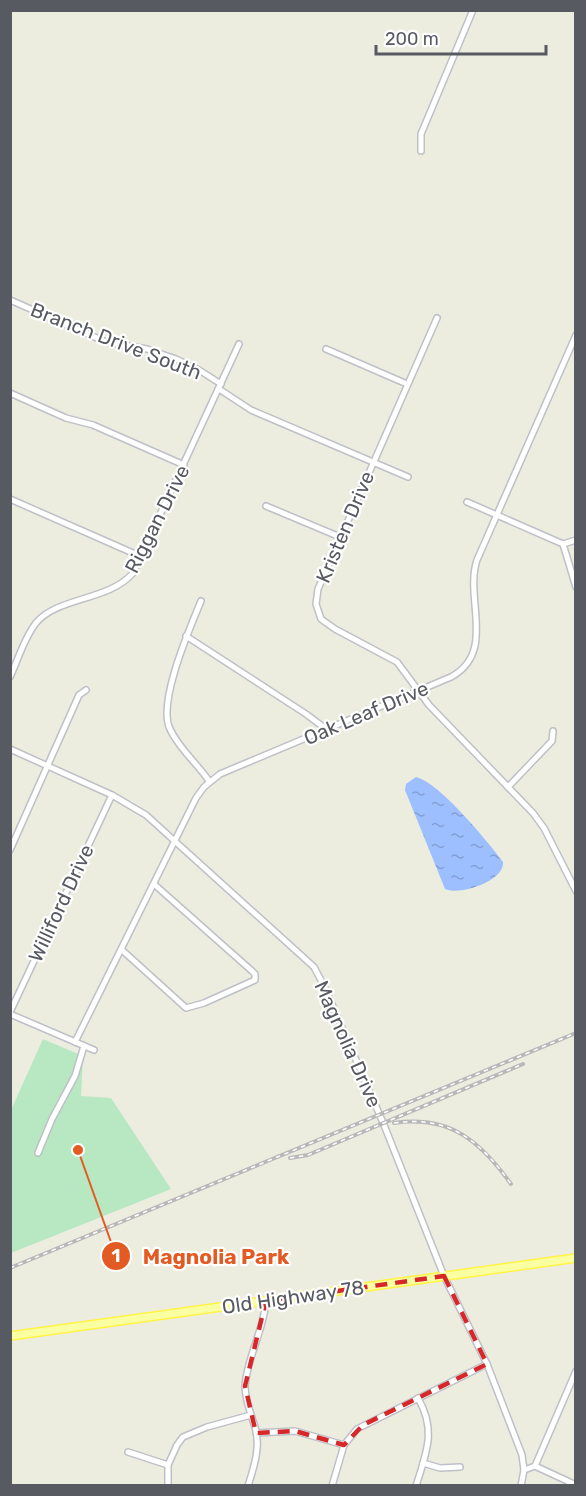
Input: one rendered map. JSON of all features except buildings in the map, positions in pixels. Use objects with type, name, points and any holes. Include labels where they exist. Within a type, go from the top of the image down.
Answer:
[{"type":"main road","name":"Old Highway 78","points":[[10,1336],[576,1258]]},
{"type":"street","points":[[421,151],[421,134],[473,10]]},
{"type":"street","name":"Branch Drive South","points":[[10,300],[106,342],[147,349],[176,359],[199,370],[251,410],[408,477]]},
{"type":"street","name":"Kristen Drive","points":[[437,318],[340,537],[316,594],[316,604],[319,616],[335,629],[394,659],[407,673],[418,691],[540,821],[576,891]]},
{"type":"street","name":"Oak Leaf Drive","points":[[75,1042],[200,791],[209,781],[220,774],[418,691],[460,671],[468,662],[474,650],[477,632],[474,570],[576,335]]},
{"type":"street","name":"Riggan Drive","points":[[10,678],[30,633],[43,616],[124,583],[133,573],[239,344]]},
{"type":"street","points":[[326,350],[407,384]]},
{"type":"street","points":[[10,393],[73,420],[93,425],[184,465]]},
{"type":"street","points":[[11,501],[142,557]]},
{"type":"street","points":[[467,502],[563,544],[576,540]]},
{"type":"street","points":[[266,506],[340,537]]},
{"type":"street","points":[[563,544],[576,587]]},
{"type":"street","points":[[201,600],[186,636],[171,688],[166,719],[173,735],[209,781]]},
{"type":"street","points":[[186,636],[326,729]]},
{"type":"street","points":[[10,850],[79,695],[86,690]]},
{"type":"street","points":[[508,787],[552,741],[553,731]]},
{"type":"street","name":"Magnolia Drive","points":[[10,749],[112,795],[146,815],[314,967],[384,1125],[444,1276],[487,1364],[520,1447],[524,1470]]},
{"type":"street","name":"Williford Drive","points":[[10,1013],[112,795]]},
{"type":"street","points":[[570,882],[576,876]]},
{"type":"street","points":[[122,950],[164,986],[182,1005],[189,1008],[255,980],[255,974],[154,885]]},
{"type":"street","points":[[10,1013],[94,1050]]},
{"type":"street","points":[[38,1153],[52,1119],[75,1076],[84,1046]]},
{"type":"street","points":[[248,1485],[256,1456],[256,1433],[245,1392],[246,1378],[263,1322],[266,1301]]},
{"type":"street","points":[[332,1485],[344,1445],[357,1429],[487,1364]]},
{"type":"street","points":[[535,1466],[576,1371]]},
{"type":"street","points":[[416,1485],[430,1433],[428,1420],[418,1398]]},
{"type":"street","points":[[168,1485],[168,1465],[179,1441],[188,1434],[251,1415]]},
{"type":"street","points":[[256,1433],[295,1431],[344,1445]]},
{"type":"street","points":[[128,1452],[168,1465]]},
{"type":"street","points":[[423,1464],[440,1468],[460,1467]]},
{"type":"street","points":[[521,1485],[524,1470],[535,1466],[576,1485]]},
{"type":"highlighted area","points":[[444,1276],[487,1364],[363,1425],[344,1445],[295,1431],[256,1433],[245,1386],[266,1301]]},
{"type":"green space","points":[[43,1039],[83,1056],[81,1096],[111,1098],[171,1189],[11,1253],[11,1110]]},
{"type":"water","points":[[416,777],[450,801],[486,841],[503,862],[502,869],[497,875],[470,889],[452,891],[445,889],[405,790],[406,784]]},
{"type":"railway","points":[[10,1268],[576,1033]]},
{"type":"railway","points":[[290,1158],[308,1155],[523,1064]]},
{"type":"railway","points":[[394,1123],[432,1123],[462,1134],[488,1155],[511,1184]]},
{"type":"place","name":"Magnolia Park","points":[[78,1150]]}]
